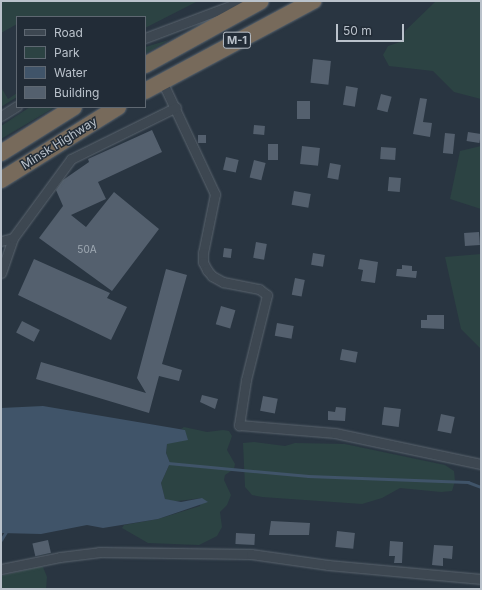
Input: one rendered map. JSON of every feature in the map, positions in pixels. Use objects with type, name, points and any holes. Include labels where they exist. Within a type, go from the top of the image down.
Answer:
[{"type":"highway","name":"М-1","points":[[146,64],[261,1]]},
{"type":"highway","name":"М-1","points":[[146,90],[313,1]]},
{"type":"highway","name":"Minsk Highway","points":[[1,153],[72,108]]},
{"type":"highway","name":"Minsk Highway","points":[[1,180],[116,108]]},
{"type":"street","points":[[146,38],[243,1]]},
{"type":"street","points":[[162,81],[176,107],[215,194],[203,253],[207,270],[223,282],[259,289],[267,295],[246,380],[239,426],[335,433],[481,464]]},
{"type":"street","points":[[1,116],[16,107]]},
{"type":"street","points":[[1,274],[14,238],[71,159],[176,107]]},
{"type":"street","points":[[8,252],[1,242],[14,238]]},
{"type":"street","points":[[1,569],[60,557],[99,552],[251,554],[328,565],[481,579]]},
{"type":"green space","points":[[1,1],[198,1],[146,27],[146,16],[16,16],[16,25],[1,33]]},
{"type":"green space","points":[[436,1],[481,1],[481,99],[454,92],[433,71],[389,66],[383,55],[388,46],[403,41],[405,31]]},
{"type":"green space","points":[[169,40],[146,53],[146,47]]},
{"type":"green space","points":[[1,87],[8,99],[16,94],[16,98],[1,107]]},
{"type":"green space","points":[[28,108],[53,108],[1,139],[1,126]]},
{"type":"green space","points":[[481,146],[481,209],[450,199],[460,151]]},
{"type":"green space","points":[[481,254],[481,349],[461,329],[445,257]]},
{"type":"green space","points":[[184,427],[207,432],[223,430],[229,431],[232,436],[227,450],[235,464],[234,469],[225,475],[224,480],[231,495],[227,505],[220,512],[222,527],[217,536],[199,545],[148,543],[122,528],[124,525],[158,519],[200,506],[202,498],[170,502],[165,499],[161,483],[170,463],[166,453],[167,443],[181,441],[185,430],[181,429]]},
{"type":"green space","points":[[254,442],[285,446],[295,443],[345,444],[445,465],[454,471],[455,481],[452,491],[441,492],[400,488],[382,498],[362,504],[262,497],[252,495],[245,487],[243,443]]},
{"type":"green space","points":[[43,567],[47,577],[46,589],[1,589],[1,576]]},
{"type":"water","points":[[43,406],[185,430],[188,440],[167,444],[166,453],[170,463],[161,483],[165,499],[181,502],[202,498],[208,502],[158,519],[103,528],[87,525],[41,534],[1,533],[1,408]]},
{"type":"building","points":[[313,59],[331,61],[328,85],[310,83]]},
{"type":"building","points":[[346,86],[358,88],[355,107],[343,105]]},
{"type":"building","points":[[381,94],[392,97],[387,112],[377,109]]},
{"type":"building","points":[[420,98],[427,99],[423,122],[432,123],[430,137],[413,134]]},
{"type":"building","points":[[297,101],[310,101],[310,119],[297,119]]},
{"type":"building","points":[[254,125],[265,126],[264,135],[253,134]]},
{"type":"building","points":[[152,130],[162,152],[98,182],[106,199],[71,215],[86,227],[114,192],[159,229],[112,291],[39,238],[63,206],[56,190],[63,180],[89,162],[88,159]]},
{"type":"building","points":[[468,132],[481,134],[479,143],[467,141]]},
{"type":"building","points":[[445,133],[455,134],[453,154],[443,153]]},
{"type":"building","points":[[198,135],[206,135],[206,143],[198,143]]},
{"type":"building","points":[[268,144],[278,144],[278,160],[268,160]]},
{"type":"building","points":[[302,146],[320,148],[318,166],[300,164]]},
{"type":"building","points":[[381,147],[396,148],[395,160],[380,159]]},
{"type":"building","points":[[226,157],[239,160],[236,173],[223,170]]},
{"type":"building","points":[[254,160],[266,163],[261,180],[250,177]]},
{"type":"building","points":[[330,163],[341,165],[338,180],[327,178]]},
{"type":"building","points":[[389,177],[401,178],[400,192],[388,191]]},
{"type":"building","points":[[294,191],[311,194],[308,208],[292,205]]},
{"type":"building","points":[[479,232],[480,245],[465,246],[464,233]]},
{"type":"building","points":[[256,242],[267,244],[264,260],[253,258]]},
{"type":"building","points":[[224,248],[232,249],[231,258],[223,257]]},
{"type":"building","points":[[313,253],[325,255],[323,267],[311,265]]},
{"type":"building","points":[[34,259],[110,293],[107,298],[127,307],[111,340],[18,295]]},
{"type":"building","points":[[360,259],[378,262],[375,283],[361,281],[363,270],[358,269]]},
{"type":"building","points":[[402,265],[412,266],[412,271],[417,271],[416,278],[396,276],[397,269],[402,269]]},
{"type":"building","points":[[166,269],[187,275],[162,364],[182,370],[179,381],[159,376],[149,413],[36,379],[41,362],[146,393],[137,378]]},
{"type":"building","points":[[295,278],[305,280],[302,297],[292,295]]},
{"type":"building","points":[[221,306],[235,310],[230,328],[216,324]]},
{"type":"building","points":[[427,315],[444,315],[444,329],[421,328],[421,320],[427,320]]},
{"type":"building","points":[[22,321],[40,330],[34,342],[16,333]]},
{"type":"building","points":[[277,323],[294,326],[291,339],[275,336]]},
{"type":"building","points":[[342,349],[358,352],[356,363],[340,360]]},
{"type":"building","points":[[202,395],[218,399],[215,409],[200,402]]},
{"type":"building","points":[[263,396],[278,399],[275,414],[260,411]]},
{"type":"building","points":[[336,407],[346,408],[345,421],[328,420],[328,411],[335,412]]},
{"type":"building","points":[[384,407],[401,409],[399,427],[382,425]]},
{"type":"building","points":[[441,414],[455,417],[451,434],[437,431]]},
{"type":"building","points":[[271,521],[310,523],[309,535],[269,535]]},
{"type":"building","points":[[337,531],[355,533],[353,549],[335,547]]},
{"type":"building","points":[[236,533],[255,534],[254,545],[235,544]]},
{"type":"building","points":[[48,540],[51,553],[35,556],[32,544]]},
{"type":"building","points":[[390,541],[403,542],[402,563],[394,563],[395,556],[389,556]]},
{"type":"building","points":[[434,545],[453,546],[452,559],[443,558],[443,566],[432,565]]},
{"type":"waterway","points":[[168,463],[308,476],[468,482],[481,487]]},
{"type":"waterway","points":[[1,540],[6,532]]}]
